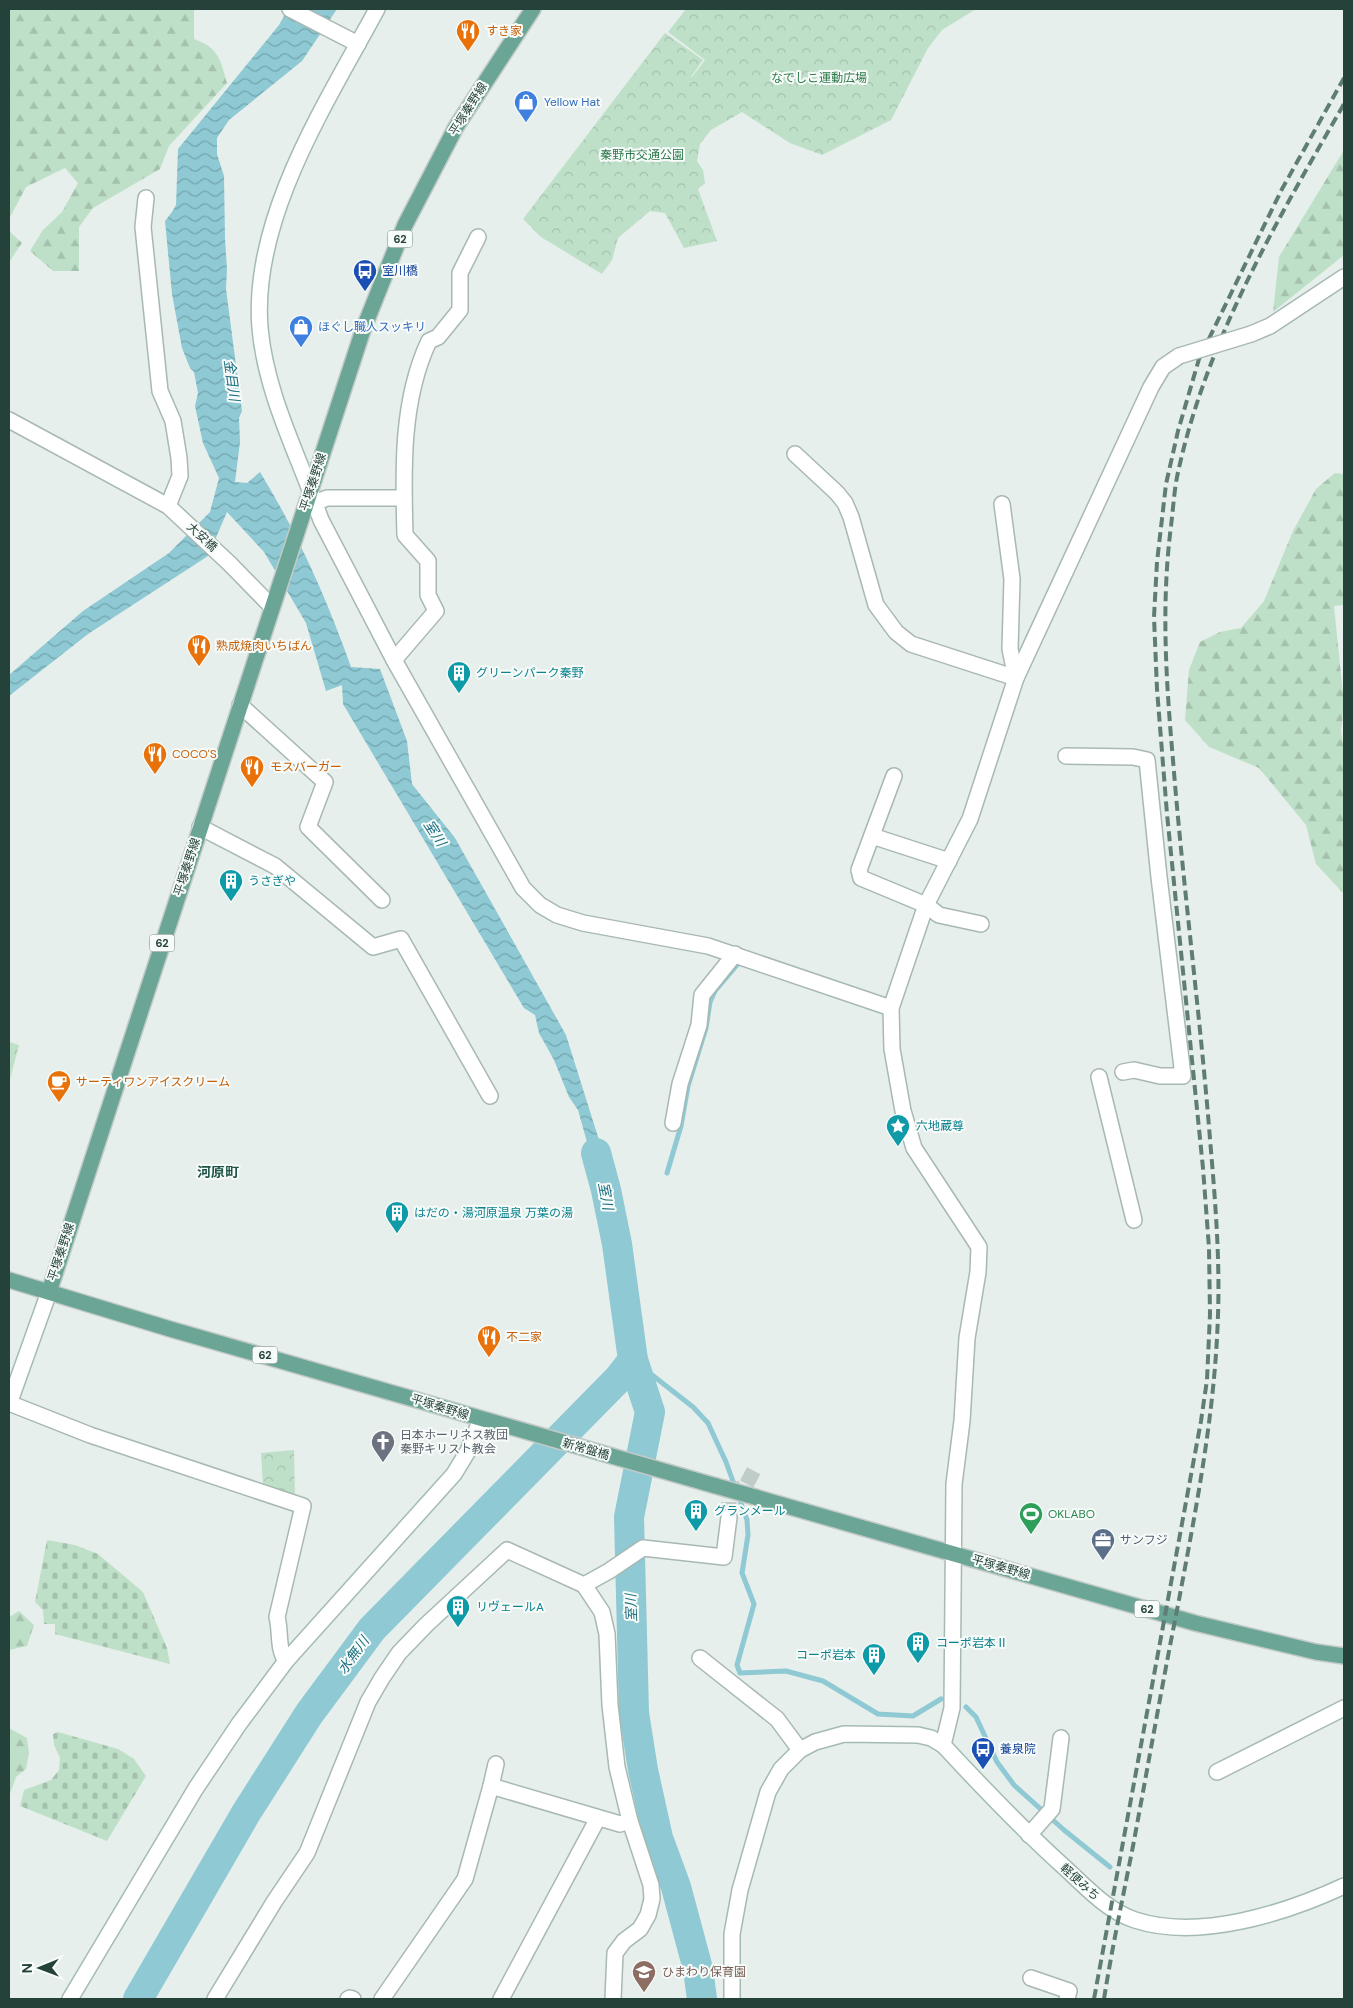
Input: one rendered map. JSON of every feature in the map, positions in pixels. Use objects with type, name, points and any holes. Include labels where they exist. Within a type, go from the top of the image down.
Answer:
[{"type":"main road","name":"平塚秦野線","points":[[512,1428],[49,1292],[274,601],[309,501],[363,330],[405,225],[456,127],[533,9]]},
{"type":"main road","points":[[10,1280],[49,1292]]},
{"type":"main road","name":"新常盤橋","points":[[512,1428],[660,1470]]},
{"type":"main road","name":"平塚秦野線","points":[[660,1470],[1195,1623],[1316,1652],[1344,1656]]},
{"type":"street","points":[[290,9],[354,43]]},
{"type":"street","points":[[377,9],[354,43],[278,205],[267,246],[260,293],[260,328],[268,372],[278,409],[309,501],[321,520],[394,660],[523,888],[540,904],[557,915],[583,923],[708,946],[891,1008]]},
{"type":"street","points":[[146,198],[143,227],[160,391],[173,421],[179,458],[180,476],[171,508]]},
{"type":"street","points":[[394,660],[436,611],[428,596],[428,561],[405,535],[404,442],[414,384],[422,356],[429,341],[438,337],[460,310],[460,273],[478,237]]},
{"type":"street","points":[[732,1999],[732,1934],[740,1890],[768,1792],[781,1769],[800,1750],[815,1742],[844,1734],[918,1735],[931,1738],[943,1745],[952,1708],[954,1484],[962,1421],[967,1338],[978,1272],[979,1247],[914,1148],[903,1111],[892,1049],[891,1008],[926,905],[970,819],[1016,678],[1151,387],[1163,367],[1179,356],[1251,334],[1270,326],[1344,277]]},
{"type":"street","name":"大安橋","points":[[9,420],[171,508],[230,564],[274,601]]},
{"type":"street","points":[[795,454],[844,503],[851,517],[876,605],[896,632],[911,644],[1016,678]]},
{"type":"street","points":[[309,501],[327,498],[404,498]]},
{"type":"street","points":[[1002,504],[1012,579],[1010,649],[1016,678]]},
{"type":"street","points":[[240,705],[325,782],[308,827],[382,900]]},
{"type":"street","points":[[1066,756],[1133,757],[1147,760],[1183,1076],[1160,1076],[1134,1070],[1124,1072]]},
{"type":"street","points":[[894,776],[859,870],[861,878],[926,905],[938,915],[981,924]]},
{"type":"street","points":[[200,827],[276,866],[374,947],[401,939],[490,1096]]},
{"type":"street","points":[[872,836],[949,861]]},
{"type":"street","points":[[673,1123],[680,1084],[699,1024],[702,995],[735,954]]},
{"type":"street","points":[[1099,1077],[1134,1220]]},
{"type":"street","points":[[49,1292],[9,1404],[90,1435],[303,1506],[277,1617],[280,1653],[286,1661]]},
{"type":"street","points":[[70,1999],[196,1788],[239,1724],[286,1661],[454,1474],[468,1451],[481,1419]]},
{"type":"street","points":[[584,1585],[643,1548],[651,1547],[724,1557],[729,1517]]},
{"type":"street","points":[[215,1999],[274,1902],[307,1853],[368,1702],[382,1678],[399,1653],[426,1625],[507,1550],[584,1585],[602,1612],[607,1634],[610,1705],[617,1766],[630,1821],[651,1884],[652,1899],[648,1915],[640,1929],[624,1941],[615,1954],[613,1999]]},
{"type":"street","points":[[700,1658],[777,1719],[800,1750]]},
{"type":"street","points":[[1217,1772],[1344,1708]]},
{"type":"street","points":[[1030,1836],[1052,1810],[1061,1738]]},
{"type":"street","name":"軽便みち","points":[[943,1745],[1030,1836],[1101,1901],[1134,1920],[1161,1926],[1200,1927],[1239,1922],[1292,1908],[1344,1886]]},
{"type":"street","points":[[382,1999],[465,1879],[492,1786],[496,1764]]},
{"type":"street","points":[[492,1786],[620,1824],[630,1821]]},
{"type":"street","points":[[501,1999],[598,1818]]},
{"type":"street","points":[[1031,1978],[1068,1990],[1067,1999]]},
{"type":"street","points":[[348,1999],[353,1999]]},
{"type":"green space","points":[[9,9],[194,9],[194,39],[209,46],[217,55],[227,83],[169,146],[160,169],[93,208],[79,227],[79,271],[53,271],[30,251],[43,230],[62,212],[78,183],[65,168],[26,187],[9,219]]},
{"type":"green space","points":[[686,9],[976,9],[942,30],[928,48],[891,120],[822,155],[790,143],[742,112],[711,130],[700,144],[697,161],[703,170],[705,183],[698,189],[717,241],[684,248],[665,213],[650,211],[618,238],[612,260],[602,274],[541,237],[523,219],[665,33],[703,60],[692,77],[705,60],[668,32]]},
{"type":"green space","points":[[1344,150],[1344,255],[1273,312],[1279,257]]},
{"type":"green space","points":[[9,231],[22,243],[9,262]]},
{"type":"green space","points":[[1335,473],[1344,474],[1344,605],[1334,606],[1344,704],[1341,731],[1344,748],[1344,891],[1342,892],[1316,864],[1306,825],[1259,768],[1209,747],[1185,720],[1189,670],[1200,642],[1220,632],[1241,628],[1264,601],[1293,531],[1316,489]]},
{"type":"green space","points":[[9,1042],[19,1045],[9,1083]]},
{"type":"green space","points":[[294,1450],[295,1498],[263,1486],[261,1453]]},
{"type":"green space","points":[[47,1540],[75,1545],[98,1554],[143,1592],[167,1648],[170,1664],[55,1634],[55,1624],[44,1624],[43,1610],[35,1602]]},
{"type":"green space","points":[[19,1611],[34,1625],[27,1646],[9,1650],[9,1617]]},
{"type":"green space","points":[[9,1728],[27,1738],[29,1753],[26,1769],[16,1777],[9,1797]]},
{"type":"green space","points":[[58,1732],[118,1749],[134,1759],[146,1776],[107,1841],[20,1806],[24,1790],[51,1780],[59,1770],[60,1758],[54,1745],[53,1734]]},
{"type":"water","name":"金目川","points":[[288,9],[337,9],[302,61],[229,120],[217,138],[217,154],[224,176],[226,289],[242,411],[239,418],[240,442],[235,482],[247,483],[260,472],[287,519],[311,567],[351,667],[380,669],[407,741],[412,784],[455,838],[566,1035],[615,1191],[601,1192],[578,1110],[569,1097],[554,1060],[539,1033],[535,1015],[524,1008],[343,704],[342,685],[326,691],[306,623],[264,552],[227,512],[208,556],[88,634],[9,696],[9,675],[83,611],[169,553],[210,512],[219,478],[203,443],[195,406],[198,393],[194,372],[190,368],[182,348],[172,294],[165,221],[176,205],[178,149],[279,25]]},
{"type":"waterway","points":[[667,1173],[681,1126],[688,1086],[706,1028],[710,1002],[715,991],[737,965]]},
{"type":"waterway","name":"室川","points":[[596,1153],[617,1244],[633,1360],[650,1412],[629,1517],[634,1713],[643,1770],[658,1838],[676,1887],[698,1969],[702,1999]]},
{"type":"waterway","points":[[633,1360],[693,1407],[708,1423],[726,1462],[747,1520],[748,1535],[742,1573],[754,1604],[737,1665],[740,1673],[786,1671],[823,1681],[878,1714],[913,1716],[941,1699]]},
{"type":"waterway","name":"水無川","points":[[138,1999],[246,1813],[309,1714],[372,1629],[619,1378],[633,1360]]},
{"type":"waterway","points":[[966,1707],[976,1717],[997,1762],[1014,1785],[1064,1830],[1110,1867]]},
{"type":"tunnel","points":[[729,1517],[729,1491],[745,1487],[754,1470]]},
{"type":"railway","points":[[1094,1999],[1207,1380],[1210,1314],[1209,1248],[1203,1168],[1167,814],[1157,689],[1154,617],[1157,562],[1166,484],[1178,431],[1199,359],[1282,189],[1344,78]]},
{"type":"railway","points":[[1104,1999],[1198,1497],[1209,1425],[1218,1315],[1218,1249],[1214,1183],[1170,730],[1165,613],[1168,555],[1175,489],[1189,427],[1224,331],[1293,193],[1344,104]]},
{"type":"place","name":"すき家","points":[[468,52]]},
{"type":"place","name":"Yellow Hat","points":[[526,123]]},
{"type":"place","name":"室川橋","points":[[365,292]]},
{"type":"place","name":"ほぐし職人スッキリ","points":[[301,348]]},
{"type":"place","name":"熟成焼肉いちばん","points":[[199,667]]},
{"type":"place","name":"グリーンパーク秦野","points":[[459,694]]},
{"type":"place","name":"COCO'S","points":[[155,775]]},
{"type":"place","name":"モスバーガー","points":[[252,788]]},
{"type":"place","name":"うさぎや","points":[[231,902]]},
{"type":"place","name":"サーティワンアイスクリーム","points":[[59,1103]]},
{"type":"place","name":"六地蔵尊","points":[[898,1147]]},
{"type":"place","name":"はだの・湯河原温泉 万葉の湯","points":[[397,1234]]},
{"type":"place","name":"不二家","points":[[489,1358]]},
{"type":"place","name":"日本ホーリネス教団 秦野キリスト教会","points":[[383,1463]]},
{"type":"place","name":"グランメール","points":[[696,1532]]},
{"type":"place","name":"OKLABO","points":[[1031,1535]]},
{"type":"place","name":"サンフジ","points":[[1103,1561]]},
{"type":"place","name":"リヴェールA","points":[[458,1628]]},
{"type":"place","name":"コーポ岩本Ⅱ","points":[[918,1664]]},
{"type":"place","name":"コーポ岩本","points":[[874,1676]]},
{"type":"place","name":"養泉院","points":[[983,1770]]},
{"type":"place","name":"ひまわり保育園","points":[[644,1993]]},
{"type":"district","name":"河原町","points":[[218,1172]]},
{"type":"park label","name":"なでしこ運動広場","points":[[819,78]]},
{"type":"park label","name":"秦野市交通公園","points":[[642,155]]}]
